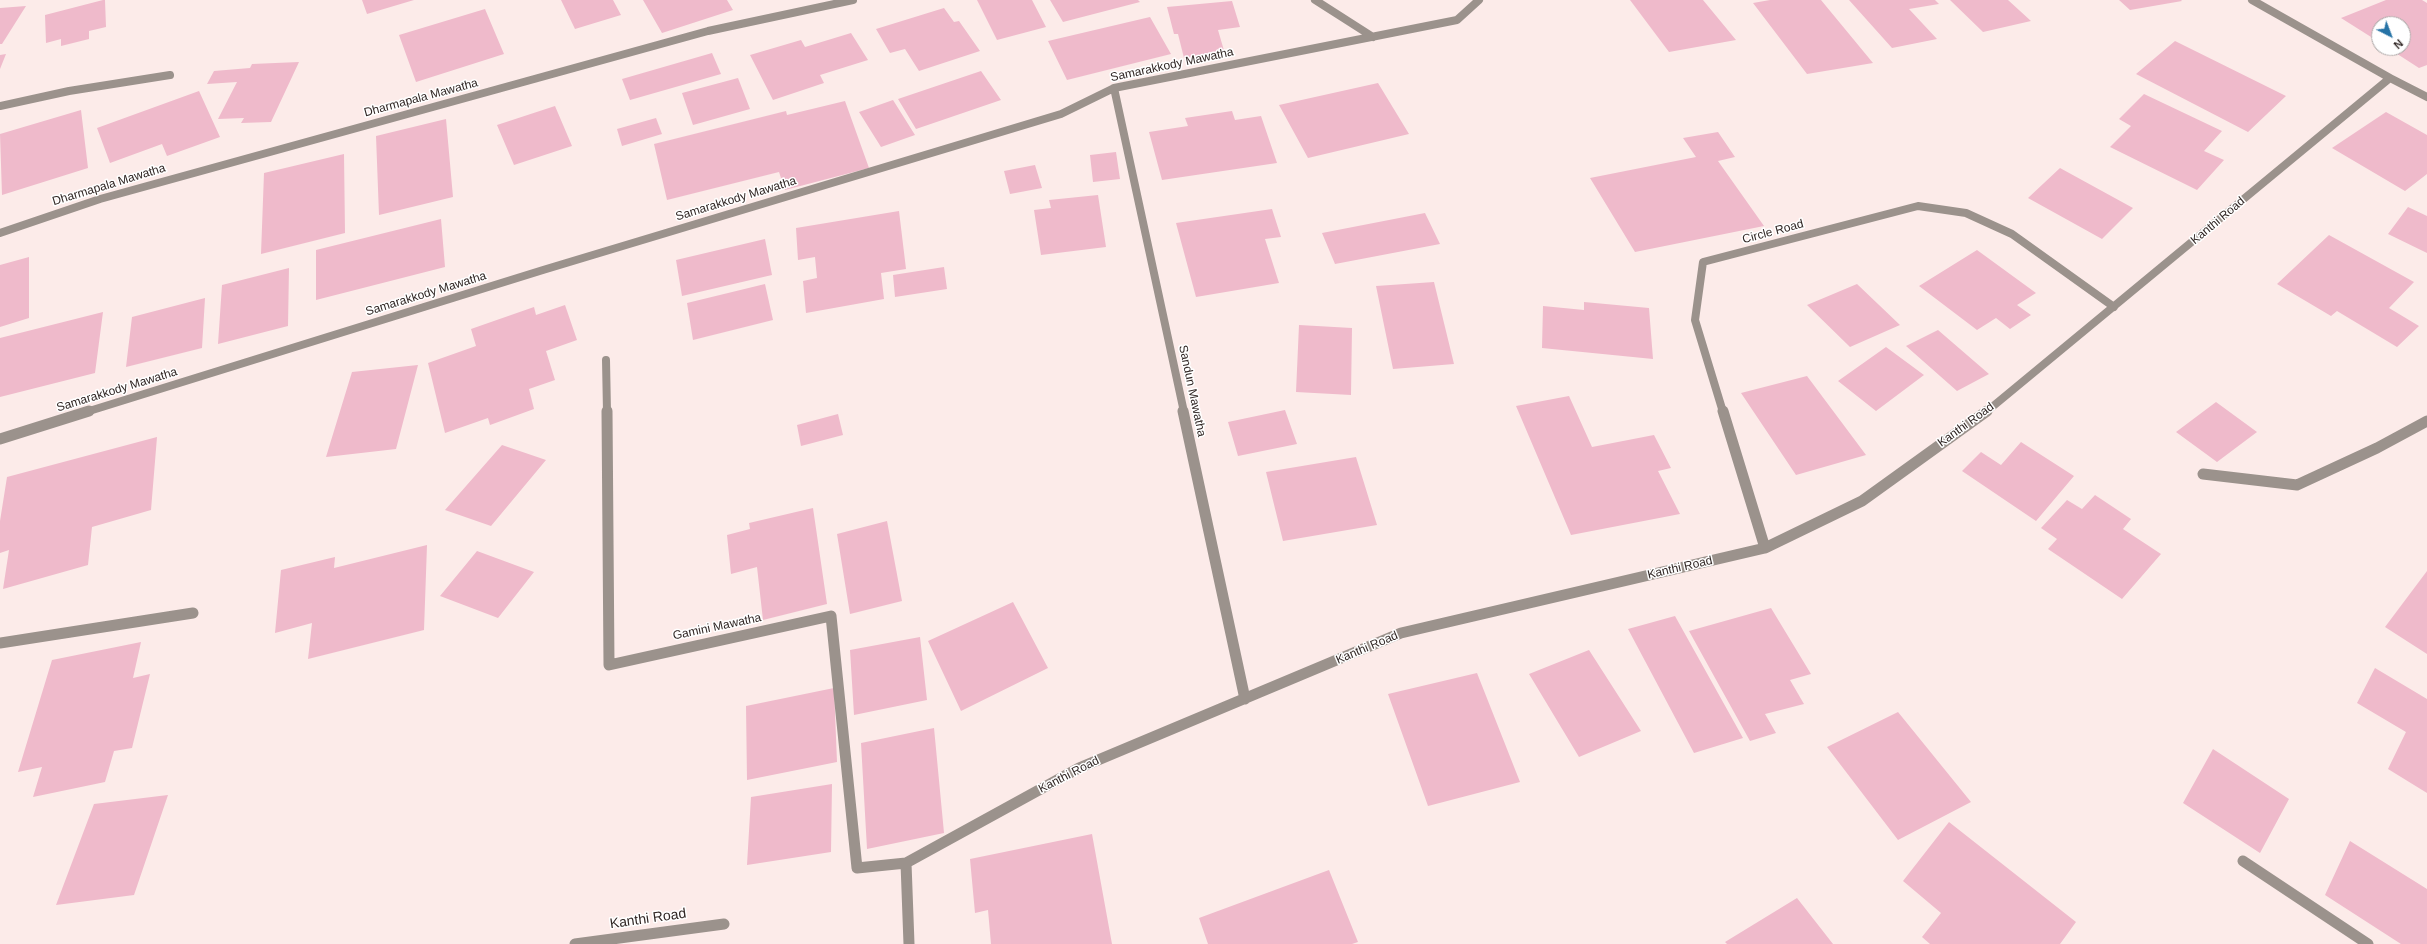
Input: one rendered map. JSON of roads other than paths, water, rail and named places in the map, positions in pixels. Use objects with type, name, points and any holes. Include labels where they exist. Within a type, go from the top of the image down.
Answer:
[{"type":"street","name":"Dharmapala Mawatha","points":[[0,233],[100,199],[685,37],[853,0]]},
{"type":"street","points":[[1315,0],[1373,37]]},
{"type":"street","name":"Samarakkody Mawatha","points":[[0,439],[543,270],[1061,114],[1114,88],[1457,20],[1479,0]]},
{"type":"street","points":[[2252,0],[2390,78],[2427,97]]},
{"type":"street","points":[[0,106],[69,91],[170,75]]},
{"type":"street","name":"Kanthi Road","points":[[906,863],[1079,768],[1401,633],[1765,548],[1862,501],[1986,412],[2390,78]]},
{"type":"street","name":"Sandun Mawatha","points":[[1114,88],[1245,699]]},
{"type":"street","name":"Circle Road","points":[[1765,548],[1695,320],[1703,262],[1918,206],[1966,213],[2012,234],[2114,307]]},
{"type":"street","name":"Gamini Mawatha","points":[[606,360],[609,665],[831,616],[857,868],[906,863]]},
{"type":"street","points":[[2203,474],[2297,485],[2376,448],[2427,421]]},
{"type":"street","points":[[0,643],[193,613]]},
{"type":"street","points":[[2244,861],[2368,944]]},
{"type":"street","points":[[906,863],[909,944]]},
{"type":"street","name":"Kanthi Road","points":[[575,944],[724,924]]}]
